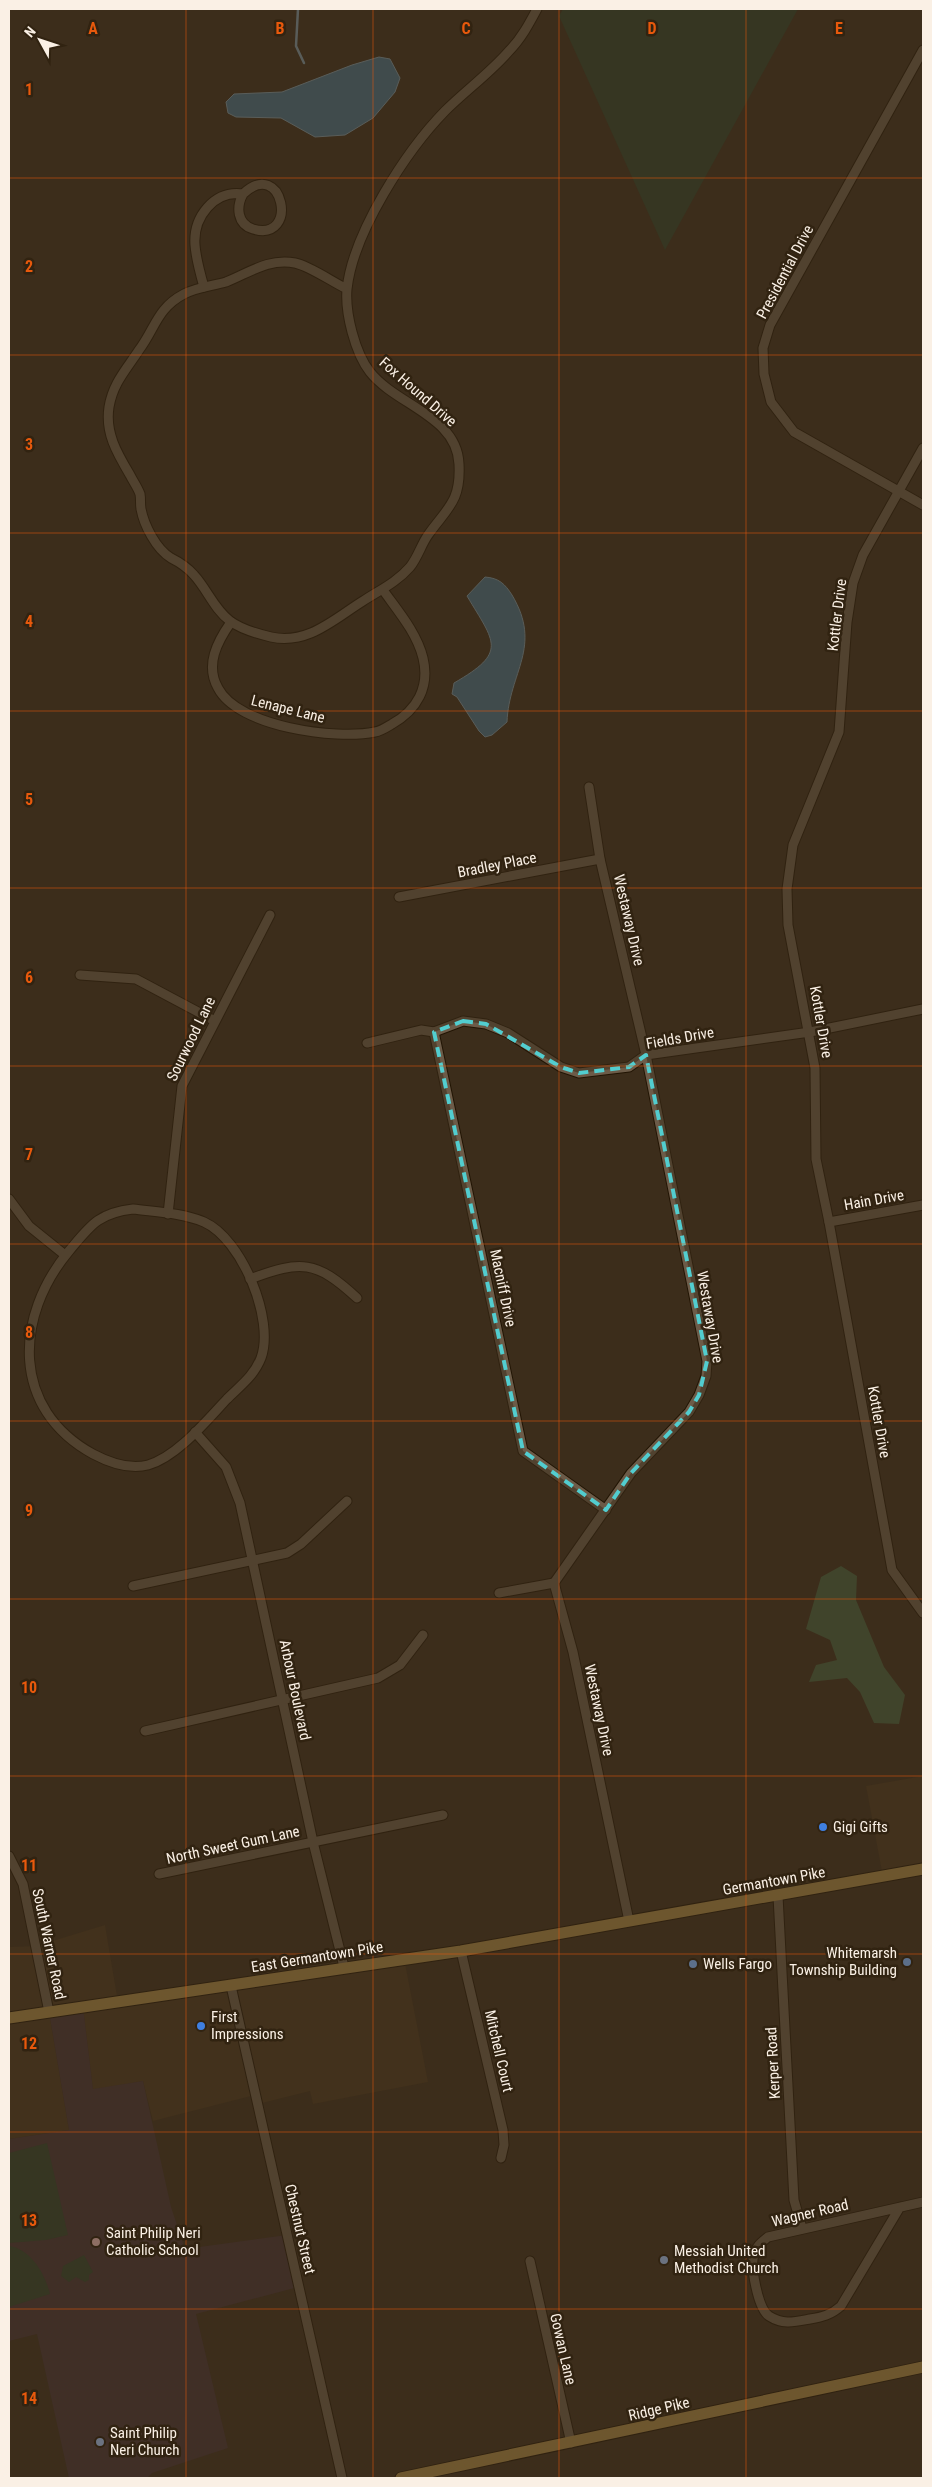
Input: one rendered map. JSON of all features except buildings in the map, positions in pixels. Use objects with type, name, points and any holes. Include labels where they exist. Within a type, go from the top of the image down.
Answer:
[{"type":"main road","name":"Germantown Pike","points":[[629,1921],[923,1870]]},
{"type":"main road","name":"East Germantown Pike","points":[[9,2018],[461,1951],[629,1921]]},
{"type":"main road","name":"Ridge Pike","points":[[401,2478],[431,2475],[923,2367]]},
{"type":"street","name":"Fox Hound Drive","points":[[347,289],[298,263],[280,262],[256,266],[226,281],[182,294],[158,315],[142,348],[122,373],[111,392],[107,420],[114,448],[140,493],[140,508],[149,531],[164,554],[193,574],[214,604],[231,622],[274,638],[309,635],[323,628],[365,599],[384,590],[411,566],[425,540],[445,516],[456,498],[459,459],[449,436],[438,424],[400,398],[370,372],[356,343],[348,314],[347,289],[352,266],[364,235],[389,186],[410,155],[442,115],[510,50],[537,9]]},
{"type":"street","name":"Presidential Drive","points":[[899,492],[794,432],[771,402],[764,374],[763,348],[770,325],[923,50]]},
{"type":"street","points":[[204,287],[195,244],[197,226],[206,208],[214,200],[232,192],[243,194],[255,186],[270,187],[276,191],[283,204],[280,218],[276,224],[262,230],[248,227],[242,222],[238,208],[243,194]]},
{"type":"street","name":"Kottler Drive","points":[[923,448],[863,554],[853,583],[847,622],[839,732],[793,845],[787,889],[788,925],[810,1032],[815,1068],[816,1159],[892,1570],[923,1613]]},
{"type":"street","points":[[899,492],[923,506]]},
{"type":"street","name":"Lenape Lane","points":[[231,622],[221,636],[213,656],[215,680],[226,700],[241,711],[272,722],[312,732],[352,735],[378,732],[405,717],[421,698],[425,678],[423,658],[415,637],[384,590]]},
{"type":"street","name":"Westaway Drive","points":[[589,787],[600,858],[646,1055],[706,1361],[706,1376],[699,1395],[689,1412],[630,1473],[554,1583],[573,1652],[629,1921]]},
{"type":"street","name":"Bradley Place","points":[[399,897],[600,858]]},
{"type":"street","name":"Sourwood Lane","points":[[168,1214],[180,1094],[186,1075],[270,915]]},
{"type":"street","points":[[80,975],[121,977],[144,982],[215,1021]]},
{"type":"street","name":"Fields Drive","points":[[367,1042],[421,1030],[434,1032],[463,1021],[486,1024],[508,1033],[560,1067],[579,1073],[630,1067],[646,1055],[810,1032],[923,1009]]},
{"type":"street","name":"Macniff Drive","points":[[434,1032],[523,1451],[606,1510]]},
{"type":"street","points":[[9,1199],[29,1226],[65,1255]]},
{"type":"street","name":"Hain Drive","points":[[829,1222],[923,1205]]},
{"type":"street","points":[[133,1209],[168,1214],[194,1218],[216,1229],[234,1247],[250,1279],[265,1326],[264,1349],[247,1380],[195,1432],[169,1453],[149,1465],[126,1466],[102,1459],[76,1444],[52,1419],[35,1387],[28,1356],[28,1341],[41,1295],[65,1255],[95,1221],[105,1215],[133,1209]]},
{"type":"street","points":[[250,1279],[287,1266],[302,1266],[334,1277],[357,1298]]},
{"type":"street","name":"Arbour Boulevard","points":[[195,1432],[219,1457],[233,1482],[254,1561],[313,1842],[344,1967]]},
{"type":"street","points":[[133,1586],[274,1558],[295,1549],[347,1501]]},
{"type":"street","points":[[499,1593],[554,1583]]},
{"type":"street","points":[[145,1731],[369,1681],[386,1674],[406,1659],[423,1635]]},
{"type":"street","name":"North Sweet Gum Lane","points":[[159,1874],[443,1815]]},
{"type":"street","name":"South Warner Road","points":[[9,1856],[23,1884],[49,2012]]},
{"type":"street","name":"Kerper Road","points":[[778,1896],[794,2200],[802,2228]]},
{"type":"street","name":"Mitchell Court","points":[[461,1951],[504,2130],[502,2158]]},
{"type":"street","name":"Chestnut Street","points":[[231,1986],[342,2478]]},
{"type":"street","name":"Wagner Road","points":[[900,2207],[841,2306],[833,2314],[786,2323],[767,2315],[761,2308],[752,2264],[756,2248],[768,2237],[802,2228],[923,2202]]},
{"type":"street","name":"Gowan Lane","points":[[530,2261],[570,2443]]},
{"type":"highlighted area","points":[[463,1021],[486,1024],[561,1067],[579,1073],[629,1067],[646,1055],[707,1361],[699,1395],[689,1412],[631,1473],[606,1510],[523,1451],[434,1032]]},
{"type":"shaded area","points":[[923,1776],[923,1869],[883,1877],[866,1786]]},
{"type":"shaded area","points":[[105,1925],[118,2002],[404,1958],[428,2082],[313,2104],[310,2091],[258,2104],[255,2095],[153,2121],[143,2081],[93,2090],[83,2008],[49,2012],[69,2130],[9,2139],[9,1947],[36,1946]]},
{"type":"shaded area","name":"Saint Philip Neri Catholic School","points":[[83,2007],[93,2089],[143,2081],[171,2207],[185,2249],[287,2235],[298,2287],[196,2314],[228,2448],[152,2473],[147,2478],[69,2478],[37,2334],[9,2341],[9,2139],[69,2130],[49,2012]]},
{"type":"green space","points":[[563,9],[798,9],[665,250],[559,16]]},
{"type":"green space","points":[[841,1566],[857,1576],[856,1600],[884,1667],[905,1695],[899,1724],[874,1723],[860,1692],[847,1678],[809,1682],[816,1665],[837,1660],[830,1640],[806,1629],[821,1577]]},
{"type":"green space","points":[[47,2143],[68,2235],[46,2240],[9,2243],[9,2153]]},
{"type":"green space","points":[[9,2246],[24,2252],[36,2264],[45,2278],[50,2294],[9,2307]]},
{"type":"green space","points":[[84,2255],[93,2272],[89,2275],[89,2280],[85,2282],[76,2277],[69,2282],[61,2276],[63,2266]]},
{"type":"water","points":[[379,57],[390,59],[400,78],[395,92],[373,118],[345,135],[315,137],[281,118],[236,117],[228,113],[226,102],[234,94],[282,92],[352,65]]},
{"type":"water","points":[[485,577],[498,580],[512,595],[521,613],[525,630],[525,645],[509,704],[507,722],[492,735],[485,737],[457,697],[452,694],[454,683],[483,663],[489,654],[491,646],[489,636],[467,596]]},
{"type":"waterway","points":[[298,9],[296,46],[304,63]]},
{"type":"place","name":"Gigi Gifts","points":[[823,1827]]},
{"type":"place","name":"Whitemarsh Township Building","points":[[907,1962]]},
{"type":"place","name":"Wells Fargo","points":[[693,1964]]},
{"type":"place","name":"First Impressions","points":[[201,2026]]},
{"type":"place","name":"Saint Philip Neri Catholic School","points":[[96,2242]]},
{"type":"place","name":"Messiah United Methodist Church","points":[[664,2260]]},
{"type":"place","name":"Saint Philip Neri Church","points":[[100,2442]]}]
